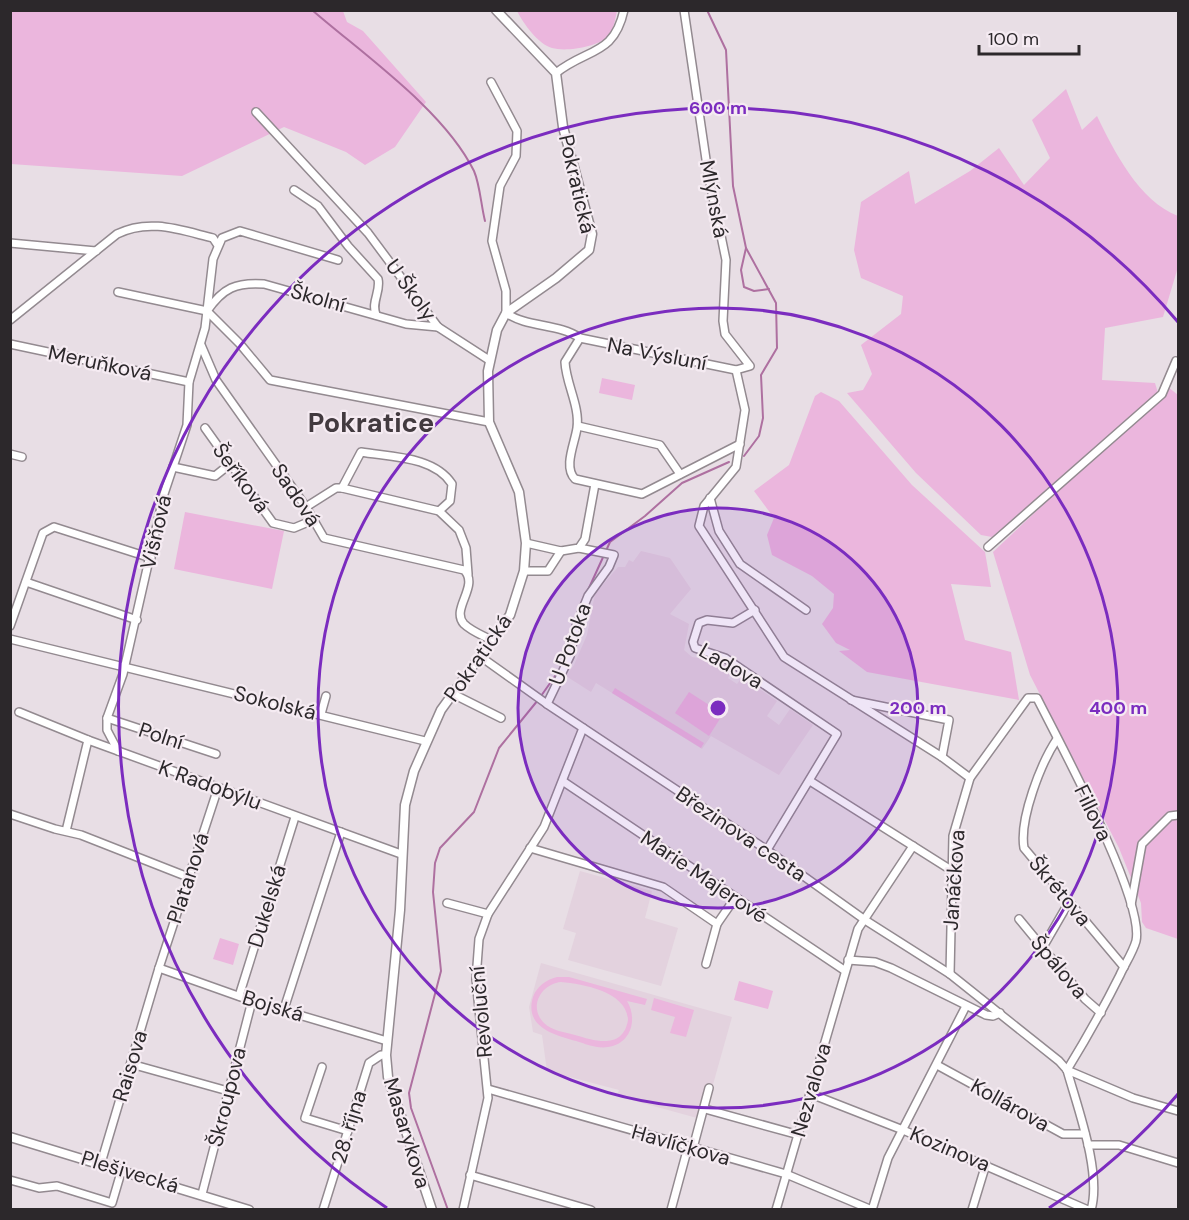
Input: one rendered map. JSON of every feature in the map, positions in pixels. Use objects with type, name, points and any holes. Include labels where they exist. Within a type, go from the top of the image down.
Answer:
[{"type":"street","points":[[496,10],[556,73],[571,61],[607,45],[614,39],[624,10]]},
{"type":"street","name":"Mlýnská","points":[[684,10],[708,173],[726,260],[725,333],[750,366],[736,370]]},
{"type":"street","name":"Pokratická","points":[[386,1055],[400,910],[405,805],[425,741],[441,710],[510,615],[524,571],[526,543],[519,492],[489,422],[489,360],[498,327],[506,313],[556,278],[589,250],[592,234],[563,127],[556,73]]},
{"type":"street","points":[[490,82],[517,131],[518,139],[516,156],[500,186],[493,232],[492,249],[506,291],[506,313]]},
{"type":"street","name":"U Školy","points":[[256,112],[368,233],[438,327],[489,360]]},
{"type":"street","points":[[294,190],[318,206],[348,246],[378,279],[379,286],[373,303],[376,315]]},
{"type":"street","points":[[10,320],[117,234],[128,228],[146,225],[213,238],[217,244],[227,234],[240,231],[338,260]]},
{"type":"street","points":[[10,243],[96,251]]},
{"type":"street","name":"Višňová","points":[[107,718],[125,666],[137,620],[162,502],[187,425],[189,382],[201,345],[207,311],[208,284],[217,244]]},
{"type":"street","name":"Školní","points":[[207,311],[217,297],[230,286],[254,283],[272,285],[406,324],[438,327]]},
{"type":"street","points":[[118,292],[207,311],[240,344],[270,380],[489,422]]},
{"type":"street","name":"Na Výsluní","points":[[506,313],[516,320],[567,331],[579,338],[736,370],[745,404],[736,466],[710,498],[700,515],[699,526],[755,610]]},
{"type":"street","points":[[579,338],[566,358],[565,368],[578,426],[570,472],[575,478],[642,494],[740,444]]},
{"type":"street","name":"Meruňková","points":[[10,344],[189,382]]},
{"type":"street","name":"Sadová","points":[[201,345],[216,380],[306,507],[324,538],[459,568],[468,574]]},
{"type":"street","points":[[988,548],[1162,394],[1176,361]]},
{"type":"street","points":[[578,426],[660,445],[680,474]]},
{"type":"street","name":"Šeříková","points":[[205,428],[273,523],[294,528],[313,520]]},
{"type":"street","points":[[342,488],[361,452],[424,463],[439,470],[449,479],[453,489],[450,501],[439,511]]},
{"type":"street","points":[[10,454],[22,457]]},
{"type":"street","points":[[173,467],[215,476],[230,464]]},
{"type":"street","points":[[526,543],[561,551],[579,548],[585,539],[595,484]]},
{"type":"street","points":[[306,507],[336,488],[342,488],[439,511],[459,530],[466,548],[469,584],[461,609],[461,620],[493,641]]},
{"type":"street","points":[[710,498],[719,531],[740,564],[806,610]]},
{"type":"street","points":[[10,626],[43,533],[54,527],[151,558]]},
{"type":"street","name":"U Potoka","points":[[547,704],[570,656],[576,626],[588,596],[609,567],[609,553],[579,548]]},
{"type":"street","points":[[524,571],[548,571],[561,551]]},
{"type":"street","points":[[26,582],[137,620]]},
{"type":"street","points":[[755,610],[784,657],[942,757],[970,778]]},
{"type":"street","name":"Ladova","points":[[755,610],[733,623],[699,622],[693,642],[695,648],[725,658],[837,734],[810,782]]},
{"type":"street","name":"Sokolská","points":[[10,639],[425,741]]},
{"type":"street","name":"Březinova cesta","points":[[481,657],[547,704],[766,850],[865,920],[950,974],[1067,1070],[1133,1098],[1179,1111]]},
{"type":"street","points":[[453,694],[501,718]]},
{"type":"street","points":[[321,714],[326,696]]},
{"type":"street","name":"Fillova","points":[[1028,698],[1037,699],[1120,869],[1136,922],[1136,941]]},
{"type":"street","name":"Janáčkova","points":[[950,974],[953,836],[970,778],[1028,698]]},
{"type":"street","points":[[849,700],[949,720],[942,757]]},
{"type":"street","name":"K Radobýlu","points":[[19,712],[295,817],[401,854]]},
{"type":"street","points":[[107,718],[106,730],[118,751]]},
{"type":"street","name":"Polní","points":[[107,718],[216,754]]},
{"type":"street","name":"Revoluční","points":[[463,1209],[487,1106],[488,1089],[476,965],[479,939],[488,914],[544,827],[564,782],[583,728]]},
{"type":"street","name":"Škrétova","points":[[1057,738],[1051,748],[1026,816],[1022,835],[1024,848],[1124,967]]},
{"type":"street","points":[[66,831],[88,740]]},
{"type":"street","name":"Marie Majerové","points":[[564,782],[844,970]]},
{"type":"street","points":[[766,850],[810,782],[951,870]]},
{"type":"street","name":"Platanová","points":[[159,969],[218,788]]},
{"type":"street","points":[[10,814],[81,835],[188,877]]},
{"type":"street","points":[[1131,907],[1142,844],[1170,816],[1179,815]]},
{"type":"street","name":"Dukelská","points":[[239,996],[295,817]]},
{"type":"street","points":[[284,1009],[341,832]]},
{"type":"street","name":"Nezvalova","points":[[776,1209],[858,928],[913,846]]},
{"type":"street","points":[[530,848],[663,886],[717,924]]},
{"type":"street","points":[[706,964],[717,924],[735,898]]},
{"type":"street","points":[[1043,947],[1069,902]]},
{"type":"street","points":[[447,903],[488,914]]},
{"type":"street","name":"Špálova","points":[[1019,919],[1085,999],[1101,1013]]},
{"type":"street","name":"Špálova","points":[[1067,1070],[1101,1013],[1136,941]]},
{"type":"street","points":[[848,960],[883,964],[966,1006],[990,1016],[1000,1013]]},
{"type":"street","name":"Bojská","points":[[159,969],[387,1041]]},
{"type":"street","name":"Raisova","points":[[101,1163],[159,969]]},
{"type":"street","name":"Škroupova","points":[[202,1194],[252,1000]]},
{"type":"street","points":[[872,1209],[888,1158],[966,1006]]},
{"type":"street","name":"28. října","points":[[323,1209],[369,1063],[381,1055],[386,1055]]},
{"type":"street","name":"Masarykova","points":[[386,1055],[388,1077],[432,1209]]},
{"type":"street","points":[[131,1064],[228,1091]]},
{"type":"street","name":"Kollárova","points":[[937,1065],[1063,1134],[1086,1134]]},
{"type":"street","points":[[322,1067],[305,1118],[348,1131]]},
{"type":"street","points":[[1067,1070],[1088,1145],[1093,1200],[1089,1209]]},
{"type":"street","points":[[671,1209],[710,1088]]},
{"type":"street","name":"Havlíčkova","points":[[488,1089],[786,1174],[872,1209]]},
{"type":"street","name":"Kozinova","points":[[811,1094],[986,1164],[1089,1209]]},
{"type":"street","points":[[705,1109],[799,1134]]},
{"type":"street","name":"Plešivecká","points":[[10,1137],[202,1194],[219,1205],[249,1209]]},
{"type":"street","points":[[1088,1145],[1119,1145],[1179,1164]]},
{"type":"street","points":[[972,1209],[986,1164]]},
{"type":"street","points":[[10,1180],[39,1188],[57,1186],[112,1203],[122,1169]]},
{"type":"street","points":[[470,1175],[591,1209]]},
{"type":"shaded area","points":[[10,11],[343,11],[347,22],[363,31],[426,102],[395,147],[365,165],[346,152],[284,127],[182,176],[11,164]]},
{"type":"shaded area","points":[[517,11],[617,11],[611,32],[602,41],[581,48],[558,49],[547,46],[536,38]]},
{"type":"shaded area","points":[[1066,89],[1082,130],[1097,116],[1129,174],[1151,199],[1178,216],[1178,267],[1163,317],[1105,328],[1102,380],[1155,383],[1158,393],[992,537],[981,535],[916,473],[847,393],[863,390],[872,374],[861,345],[901,314],[903,296],[861,278],[854,250],[861,202],[909,171],[915,204],[970,171],[999,148],[1024,185],[1050,158],[1032,120]]},
{"type":"shaded area","points":[[602,378],[635,385],[632,400],[599,393]]},
{"type":"shaded area","points":[[1168,387],[1178,395],[1178,939],[1146,928],[1142,922],[1141,903],[1119,848],[1030,675],[993,552]]},
{"type":"shaded area","points":[[821,392],[839,401],[912,485],[985,552],[991,587],[951,584],[965,640],[1011,652],[1019,700],[867,672],[839,651],[850,650],[836,643],[822,624],[833,608],[834,594],[812,576],[772,555],[767,535],[774,518],[754,491],[789,465],[815,396]]},
{"type":"shaded area","points":[[185,512],[284,531],[272,589],[174,569]]},
{"type":"shaded area","points":[[641,551],[670,558],[691,589],[670,614],[689,624],[684,650],[692,657],[721,662],[733,670],[728,678],[737,684],[742,677],[777,701],[767,716],[779,725],[790,709],[813,725],[779,775],[711,736],[702,749],[596,683],[591,692],[566,676],[574,665],[587,635],[595,594],[618,567],[625,567],[629,560],[633,562]]},
{"type":"shaded area","points":[[615,688],[704,743],[701,748],[612,693]]},
{"type":"shaded area","points":[[689,692],[723,714],[709,736],[675,713]]},
{"type":"shaded area","points":[[580,871],[652,891],[645,918],[678,928],[661,986],[568,960],[576,933],[563,929]]},
{"type":"shaded area","points":[[220,938],[239,944],[233,965],[213,959]]},
{"type":"shaded area","points":[[541,963],[732,1017],[712,1088],[706,1086],[697,1118],[617,1096],[619,1090],[547,1071],[542,1035],[533,1032],[529,1007]]},
{"type":"shaded area","points":[[557,977],[569,977],[647,999],[645,1005],[627,1001],[632,1023],[627,1036],[622,1041],[608,1047],[596,1047],[550,1032],[537,1023],[533,1016],[531,1007],[535,993],[539,987]],"holes":[[[570,983],[603,991],[620,1003],[626,1010],[628,1020],[620,1036],[614,1040],[599,1041],[559,1031],[544,1023],[537,1010],[539,997],[554,984]]]},
{"type":"shaded area","points":[[739,981],[773,991],[768,1009],[734,1000]]},
{"type":"shaded area","points":[[654,998],[694,1010],[686,1037],[670,1033],[675,1017],[651,1010]]},
{"type":"waterway","points":[[312,10],[401,84],[443,126],[461,148],[474,171],[485,221]]},
{"type":"waterway","points":[[707,10],[726,50],[733,186],[746,248],[776,303],[777,348],[761,375],[763,418],[759,436],[744,456]]},
{"type":"waterway","points":[[746,248],[741,270],[744,287],[754,291],[769,289]]},
{"type":"waterway","points":[[578,612],[610,542],[645,516],[682,483],[729,462]]},
{"type":"waterway","points":[[541,696],[560,669]]},
{"type":"waterway","points":[[448,1210],[411,1108],[409,1093],[441,971],[433,892],[435,863],[440,848],[474,812],[499,748],[538,700]]},
{"type":"district","name":"Pokratice","points":[[371,422]]}]
